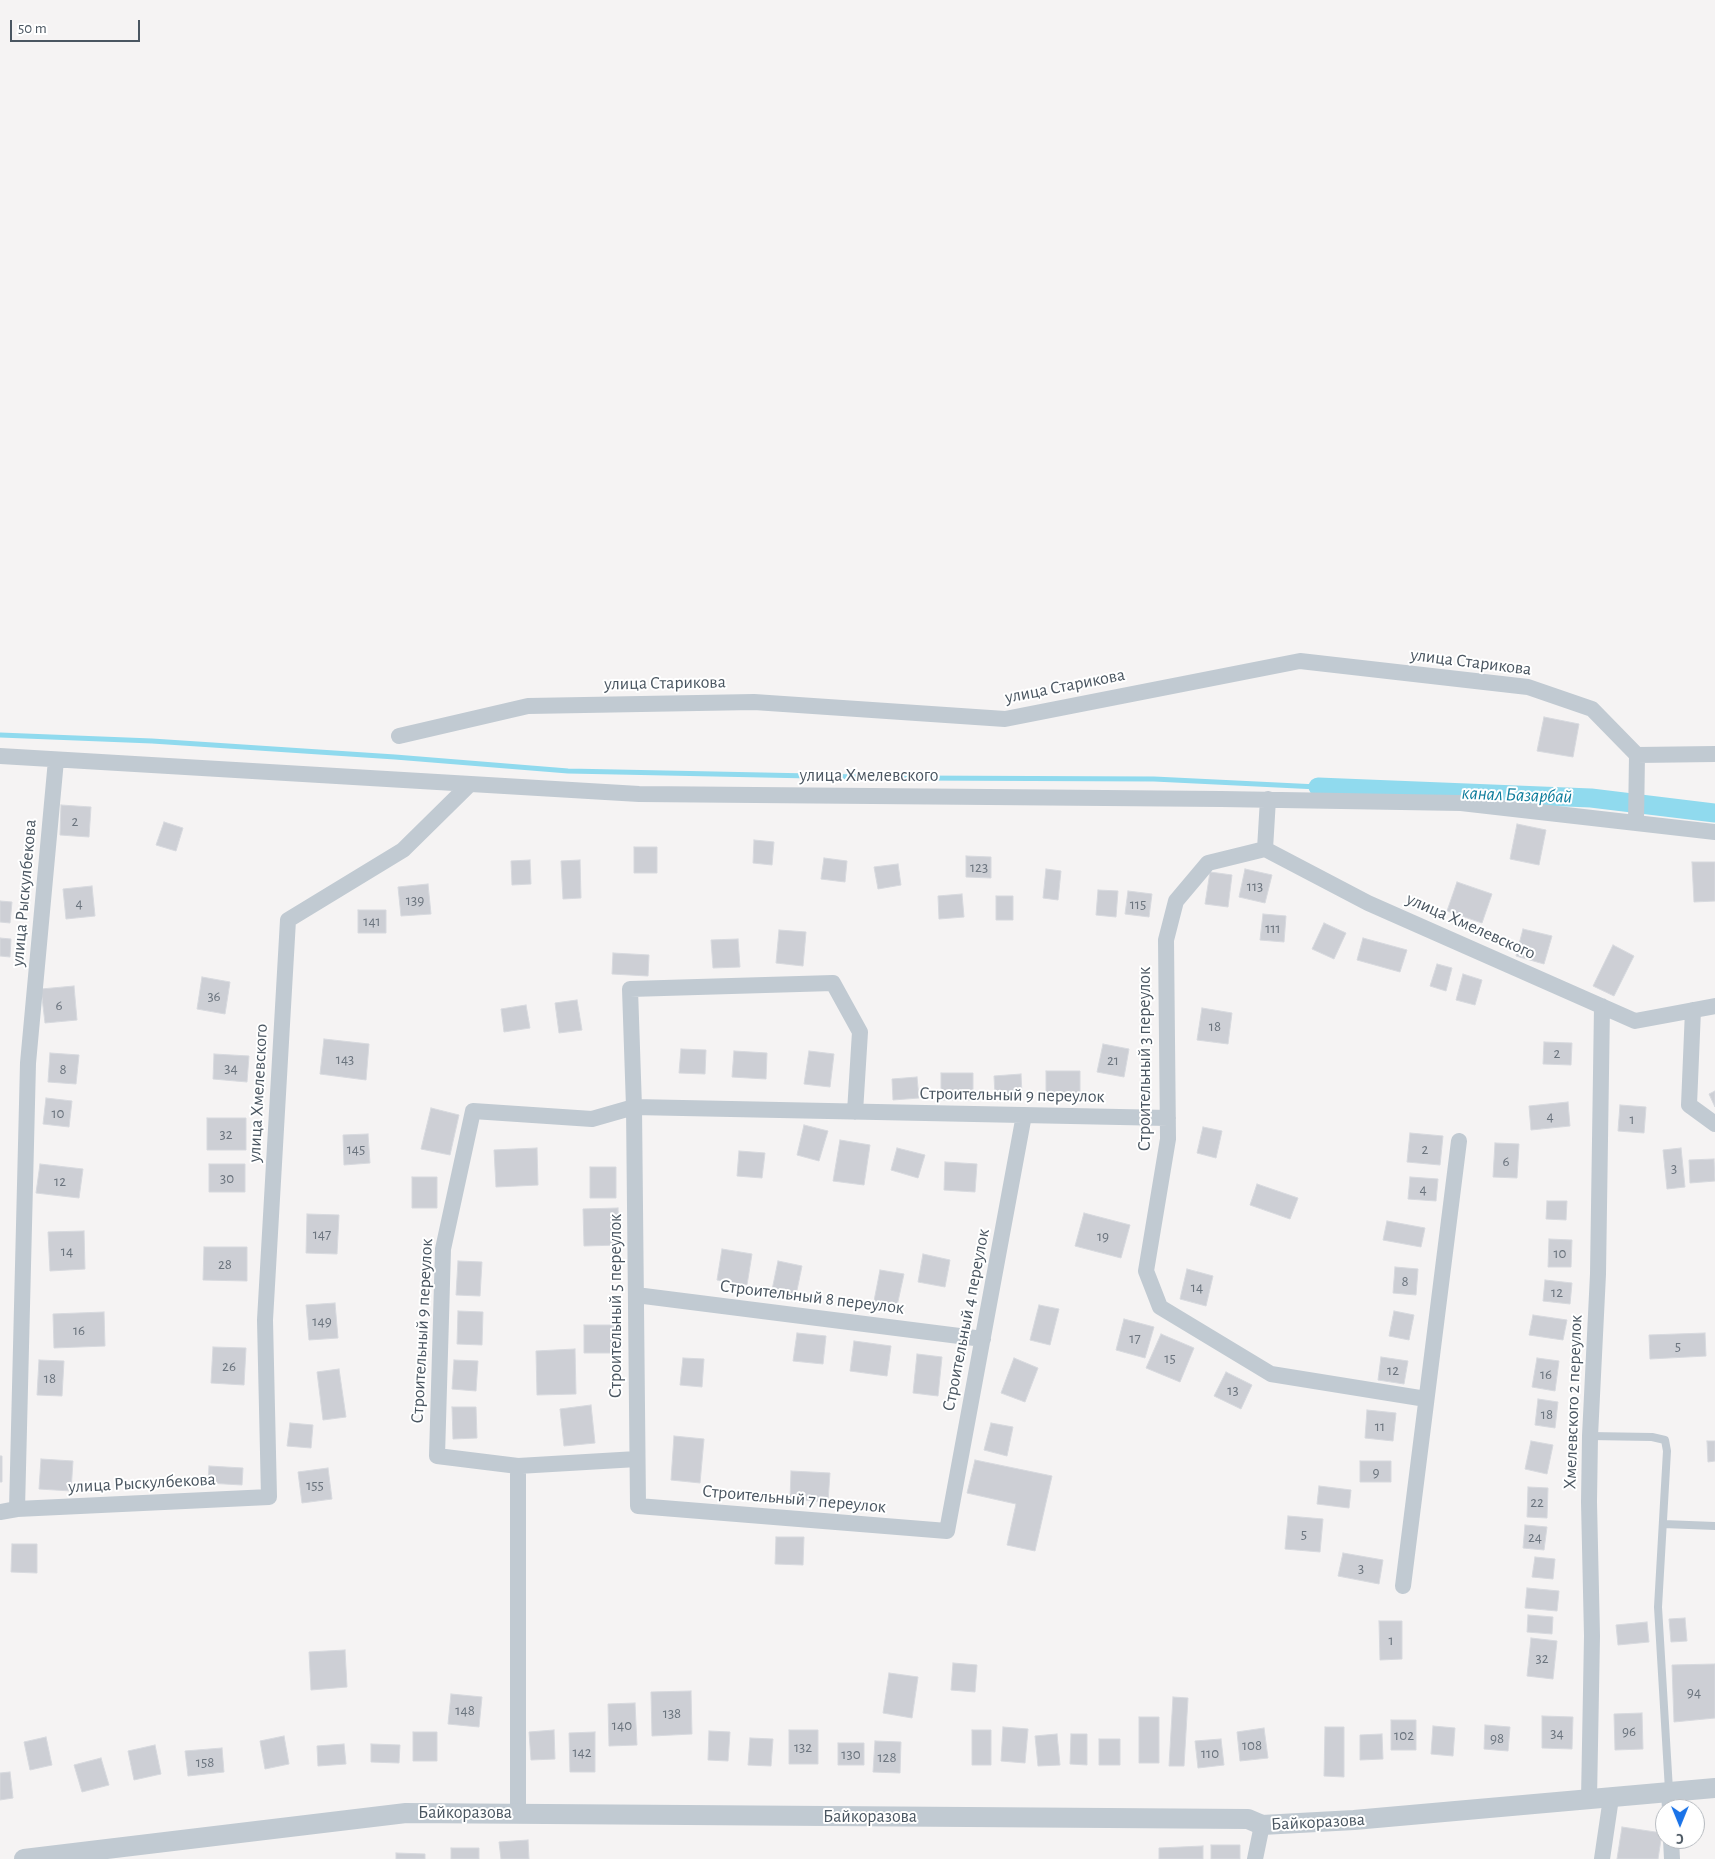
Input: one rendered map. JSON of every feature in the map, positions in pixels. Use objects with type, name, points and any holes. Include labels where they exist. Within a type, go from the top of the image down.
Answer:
[{"type":"street","name":"улица Старикова","points":[[399,736],[528,706],[754,702],[1005,719],[1300,661],[1528,687],[1592,709],[1637,759]]},
{"type":"street","points":[[1636,822],[1637,759],[1715,754]]},
{"type":"street","name":"улица Хмелевского","points":[[0,756],[639,794],[1461,803],[1715,832]]},
{"type":"street","name":"улица Рыскулбекова","points":[[17,1509],[28,1063],[56,760]]},
{"type":"street","name":"улица Хмелевского","points":[[269,1497],[265,1320],[288,920],[403,850],[470,784]]},
{"type":"street","points":[[1265,849],[1268,800]]},
{"type":"street","name":"улица Хмелевского","points":[[1265,849],[1368,903],[1635,1021],[1715,1006]]},
{"type":"street","name":"Строительный 3 переулок","points":[[1265,849],[1208,863],[1176,901],[1166,940],[1168,1139],[1146,1271],[1160,1306],[1271,1374],[1426,1399]]},
{"type":"street","points":[[634,1107],[630,988],[833,983],[860,1032],[856,1112]]},
{"type":"street","name":"Хмелевского 2 переулок","points":[[1589,1799],[1592,1636],[1589,1502],[1590,1436],[1598,1274],[1602,1006]]},
{"type":"street","points":[[1693,1010],[1689,1105],[1715,1124]]},
{"type":"street","name":"Строительный 9 переулок","points":[[637,1459],[518,1466],[437,1456],[442,1249],[473,1112],[592,1119],[634,1107],[1168,1118]]},
{"type":"street","name":"Строительный 5 переулок","points":[[634,1107],[638,1506]]},
{"type":"street","name":"Строительный 4 переулок","points":[[947,1531],[1024,1115]]},
{"type":"street","points":[[1403,1586],[1459,1141]]},
{"type":"street","name":"Строительный 8 переулок","points":[[636,1295],[983,1339]]},
{"type":"street","points":[[518,1466],[518,1814]]},
{"type":"street","name":"улица Рыскулбекова","points":[[0,1512],[17,1509],[269,1497]]},
{"type":"street","name":"Строительный 7 переулок","points":[[638,1506],[947,1531]]},
{"type":"street","name":"Байкоразова","points":[[1676,1799],[1715,1788]]},
{"type":"street","points":[[1602,1859],[1611,1798]]},
{"type":"street","name":"Байкоразова","points":[[24,1859],[406,1813],[1248,1819],[1262,1825],[1354,1820],[1589,1799],[1655,1800]]},
{"type":"street","points":[[1255,1859],[1262,1825]]},
{"type":"lane","points":[[1590,1436],[1652,1437],[1665,1440],[1667,1451],[1658,1608],[1669,1799]]},
{"type":"lane","points":[[1662,1524],[1715,1526]]},
{"type":"building","points":[[1544,717],[1579,724],[1573,757],[1537,751]]},
{"type":"building","points":[[61,805],[91,807],[89,837],[60,835]]},
{"type":"building","points":[[164,822],[183,828],[176,851],[156,845]]},
{"type":"building","points":[[1517,824],[1546,830],[1539,865],[1510,859]]},
{"type":"building","points":[[754,840],[774,842],[772,865],[753,863]]},
{"type":"building","points":[[634,847],[657,847],[657,873],[634,873]]},
{"type":"building","points":[[966,856],[991,857],[991,878],[966,877]]},
{"type":"building","points":[[824,858],[847,861],[845,882],[821,879]]},
{"type":"building","points":[[530,860],[531,884],[512,885],[511,861]]},
{"type":"building","points":[[580,860],[581,898],[563,899],[561,861]]},
{"type":"building","points":[[1692,862],[1715,862],[1715,901],[1694,902]]},
{"type":"building","points":[[898,864],[901,885],[878,889],[874,867]]},
{"type":"building","points":[[1046,869],[1061,871],[1058,900],[1043,898]]},
{"type":"building","points":[[1245,869],[1272,875],[1265,903],[1239,897]]},
{"type":"building","points":[[1210,872],[1232,875],[1228,907],[1205,904]]},
{"type":"building","points":[[1457,882],[1492,894],[1482,923],[1447,911]]},
{"type":"building","points":[[428,884],[431,914],[401,916],[398,887]]},
{"type":"building","points":[[92,886],[95,916],[66,919],[63,889]]},
{"type":"building","points":[[1098,890],[1118,891],[1116,917],[1096,915]]},
{"type":"building","points":[[1128,891],[1152,894],[1149,917],[1125,914]]},
{"type":"building","points":[[962,894],[964,917],[939,919],[938,896]]},
{"type":"building","points":[[996,896],[1013,896],[1013,920],[996,920]]},
{"type":"building","points":[[0,901],[12,902],[10,923],[0,922]]},
{"type":"building","points":[[358,910],[386,910],[386,933],[358,933]]},
{"type":"building","points":[[1263,914],[1286,916],[1284,942],[1260,940]]},
{"type":"building","points":[[1324,923],[1346,933],[1334,959],[1312,949]]},
{"type":"building","points":[[1523,929],[1552,936],[1544,964],[1516,956]]},
{"type":"building","points":[[779,930],[806,932],[803,966],[776,963]]},
{"type":"building","points":[[0,938],[11,939],[10,957],[0,956]]},
{"type":"building","points":[[1363,938],[1407,950],[1400,972],[1357,960]]},
{"type":"building","points":[[738,939],[740,967],[713,968],[711,940]]},
{"type":"building","points":[[1613,945],[1634,956],[1614,996],[1593,986]]},
{"type":"building","points":[[613,953],[649,955],[648,976],[612,974]]},
{"type":"building","points":[[1437,964],[1452,968],[1446,991],[1430,986]]},
{"type":"building","points":[[1463,974],[1482,980],[1475,1005],[1456,1000]]},
{"type":"building","points":[[202,977],[230,982],[225,1014],[197,1009]]},
{"type":"building","points":[[74,986],[77,1020],[45,1023],[41,989]]},
{"type":"building","points":[[577,1000],[582,1030],[559,1033],[555,1003]]},
{"type":"building","points":[[526,1005],[530,1028],[504,1032],[501,1009]]},
{"type":"building","points":[[1202,1008],[1232,1013],[1228,1044],[1197,1040]]},
{"type":"building","points":[[324,1039],[369,1044],[366,1080],[320,1074]]},
{"type":"building","points":[[1544,1042],[1572,1043],[1571,1065],[1543,1064]]},
{"type":"building","points":[[1103,1044],[1129,1049],[1124,1077],[1097,1072]]},
{"type":"building","points":[[681,1049],[706,1050],[705,1074],[679,1073]]},
{"type":"building","points":[[734,1051],[767,1053],[766,1079],[732,1077]]},
{"type":"building","points":[[809,1051],[834,1054],[830,1087],[804,1084]]},
{"type":"building","points":[[50,1053],[79,1055],[76,1084],[48,1082]]},
{"type":"building","points":[[214,1054],[249,1056],[247,1082],[213,1079]]},
{"type":"building","points":[[1046,1071],[1080,1071],[1080,1099],[1046,1099]]},
{"type":"building","points":[[941,1073],[973,1073],[973,1100],[941,1100]]},
{"type":"building","points":[[1021,1074],[1022,1094],[995,1096],[994,1076]]},
{"type":"building","points":[[917,1077],[919,1098],[893,1100],[892,1079]]},
{"type":"building","points":[[1715,1091],[1715,1107],[1709,1094]]},
{"type":"building","points":[[46,1098],[72,1101],[69,1127],[43,1124]]},
{"type":"building","points":[[1568,1102],[1570,1126],[1531,1130],[1529,1106]]},
{"type":"building","points":[[1620,1105],[1646,1107],[1644,1133],[1618,1131]]},
{"type":"building","points":[[431,1108],[459,1115],[450,1155],[421,1149]]},
{"type":"building","points":[[207,1118],[246,1118],[246,1150],[207,1150]]},
{"type":"building","points":[[804,1125],[828,1131],[819,1161],[797,1155]]},
{"type":"building","points":[[1203,1127],[1222,1131],[1216,1158],[1197,1153]]},
{"type":"building","points":[[1410,1133],[1443,1136],[1440,1165],[1407,1162]]},
{"type":"building","points":[[368,1134],[370,1163],[344,1165],[343,1135]]},
{"type":"building","points":[[840,1140],[870,1145],[864,1185],[833,1181]]},
{"type":"building","points":[[1495,1143],[1519,1144],[1517,1178],[1493,1177]]},
{"type":"building","points":[[537,1148],[538,1185],[496,1187],[494,1150]]},
{"type":"building","points":[[897,1148],[925,1155],[918,1178],[891,1170]]},
{"type":"building","points":[[1681,1148],[1685,1187],[1667,1189],[1663,1150]]},
{"type":"building","points":[[739,1151],[765,1153],[762,1178],[737,1176]]},
{"type":"building","points":[[1714,1159],[1715,1181],[1690,1183],[1689,1160]]},
{"type":"building","points":[[945,1162],[977,1164],[975,1192],[944,1190]]},
{"type":"building","points":[[40,1164],[83,1169],[79,1198],[36,1193]]},
{"type":"building","points":[[209,1164],[245,1164],[245,1192],[209,1192]]},
{"type":"building","points":[[590,1167],[616,1167],[616,1198],[590,1198]]},
{"type":"building","points":[[412,1177],[437,1177],[437,1208],[412,1208]]},
{"type":"building","points":[[1410,1177],[1438,1179],[1436,1201],[1408,1199]]},
{"type":"building","points":[[1257,1184],[1298,1198],[1290,1219],[1250,1205]]},
{"type":"building","points":[[1547,1201],[1567,1201],[1566,1220],[1546,1219]]},
{"type":"building","points":[[618,1208],[619,1245],[584,1246],[583,1209]]},
{"type":"building","points":[[1084,1213],[1130,1225],[1121,1258],[1075,1246]]},
{"type":"building","points":[[307,1214],[339,1215],[337,1254],[306,1253]]},
{"type":"building","points":[[1387,1221],[1425,1228],[1421,1247],[1383,1240]]},
{"type":"building","points":[[84,1231],[85,1269],[50,1271],[48,1232]]},
{"type":"building","points":[[1549,1239],[1572,1240],[1571,1267],[1548,1267]]},
{"type":"building","points":[[204,1247],[247,1247],[247,1281],[203,1280]]},
{"type":"building","points":[[722,1249],[752,1254],[747,1285],[717,1280]]},
{"type":"building","points":[[923,1254],[950,1260],[945,1287],[918,1282]]},
{"type":"building","points":[[458,1261],[482,1262],[480,1296],[456,1295]]},
{"type":"building","points":[[778,1261],[802,1266],[796,1295],[772,1290]]},
{"type":"building","points":[[1395,1267],[1418,1269],[1416,1295],[1393,1293]]},
{"type":"building","points":[[1187,1269],[1213,1276],[1206,1306],[1180,1299]]},
{"type":"building","points":[[880,1270],[904,1274],[897,1306],[874,1301]]},
{"type":"building","points":[[1545,1280],[1572,1283],[1570,1304],[1543,1301]]},
{"type":"building","points":[[335,1303],[338,1338],[309,1340],[306,1305]]},
{"type":"building","points":[[1039,1305],[1059,1309],[1050,1345],[1030,1340]]},
{"type":"building","points":[[458,1311],[483,1312],[482,1345],[457,1344]]},
{"type":"building","points":[[1394,1311],[1414,1315],[1409,1340],[1389,1336]]},
{"type":"building","points":[[104,1312],[105,1346],[54,1348],[53,1314]]},
{"type":"building","points":[[1533,1315],[1567,1320],[1563,1340],[1529,1335]]},
{"type":"building","points":[[1124,1319],[1154,1327],[1145,1358],[1116,1350]]},
{"type":"building","points":[[584,1325],[614,1325],[614,1353],[584,1353]]},
{"type":"building","points":[[797,1333],[826,1336],[823,1364],[793,1361]]},
{"type":"building","points":[[1705,1333],[1706,1356],[1650,1359],[1649,1335]]},
{"type":"building","points":[[1161,1334],[1194,1348],[1180,1382],[1146,1368]]},
{"type":"building","points":[[854,1341],[891,1346],[887,1376],[850,1371]]},
{"type":"building","points":[[213,1347],[246,1348],[244,1385],[211,1383]]},
{"type":"building","points":[[575,1349],[576,1394],[537,1395],[536,1351]]},
{"type":"building","points":[[917,1354],[942,1357],[938,1396],[913,1393]]},
{"type":"building","points":[[1381,1357],[1408,1361],[1404,1384],[1378,1380]]},
{"type":"building","points":[[683,1358],[704,1359],[702,1387],[680,1385]]},
{"type":"building","points":[[1014,1358],[1038,1368],[1025,1402],[1001,1393]]},
{"type":"building","points":[[1537,1358],[1559,1361],[1555,1391],[1532,1387]]},
{"type":"building","points":[[39,1360],[64,1361],[62,1396],[37,1395]]},
{"type":"building","points":[[454,1360],[478,1361],[476,1391],[452,1389]]},
{"type":"building","points":[[339,1369],[346,1417],[323,1420],[317,1372]]},
{"type":"building","points":[[1226,1372],[1252,1385],[1241,1409],[1214,1396]]},
{"type":"building","points":[[1538,1399],[1558,1402],[1555,1428],[1535,1425]]},
{"type":"building","points":[[591,1405],[595,1443],[564,1446],[560,1409]]},
{"type":"building","points":[[452,1407],[476,1407],[477,1438],[453,1439]]},
{"type":"building","points":[[1367,1410],[1396,1413],[1393,1441],[1365,1438]]},
{"type":"building","points":[[290,1423],[313,1425],[311,1448],[287,1446]]},
{"type":"building","points":[[991,1423],[1013,1427],[1007,1456],[984,1450]]},
{"type":"building","points":[[674,1436],[704,1439],[700,1483],[671,1480]]},
{"type":"building","points":[[1531,1441],[1553,1445],[1547,1474],[1525,1469]]},
{"type":"building","points":[[1707,1441],[1715,1441],[1715,1461],[1708,1462]]},
{"type":"building","points":[[0,1456],[2,1456],[2,1482],[0,1482]]},
{"type":"building","points":[[41,1459],[73,1461],[71,1491],[39,1489]]},
{"type":"building","points":[[975,1460],[1052,1476],[1035,1551],[1007,1545],[1016,1504],[967,1493]]},
{"type":"building","points":[[1360,1461],[1391,1461],[1391,1482],[1360,1482]]},
{"type":"building","points":[[209,1466],[243,1468],[242,1485],[208,1483]]},
{"type":"building","points":[[328,1468],[332,1499],[302,1503],[298,1472]]},
{"type":"building","points":[[791,1471],[830,1473],[828,1502],[790,1499]]},
{"type":"building","points":[[1319,1486],[1351,1490],[1349,1508],[1317,1504]]},
{"type":"building","points":[[1528,1487],[1548,1488],[1547,1518],[1527,1517]]},
{"type":"building","points":[[1288,1516],[1323,1519],[1320,1552],[1285,1549]]},
{"type":"building","points":[[1525,1525],[1547,1527],[1544,1550],[1523,1548]]},
{"type":"building","points":[[776,1537],[804,1537],[803,1565],[775,1564]]},
{"type":"building","points":[[12,1544],[37,1544],[37,1573],[11,1572]]},
{"type":"building","points":[[1343,1553],[1383,1560],[1379,1584],[1338,1576]]},
{"type":"building","points":[[1535,1557],[1555,1559],[1553,1579],[1532,1577]]},
{"type":"building","points":[[1527,1588],[1559,1591],[1557,1611],[1525,1608]]},
{"type":"building","points":[[1528,1615],[1553,1617],[1552,1634],[1527,1632]]},
{"type":"building","points":[[1685,1618],[1687,1641],[1671,1642],[1669,1619]]},
{"type":"building","points":[[1379,1621],[1402,1621],[1402,1659],[1380,1660]]},
{"type":"building","points":[[1647,1622],[1649,1642],[1618,1645],[1616,1625]]},
{"type":"building","points":[[1531,1638],[1557,1641],[1553,1679],[1527,1676]]},
{"type":"building","points":[[345,1650],[347,1687],[311,1690],[309,1652]]},
{"type":"building","points":[[953,1663],[977,1665],[975,1692],[951,1690]]},
{"type":"building","points":[[1715,1664],[1715,1718],[1674,1722],[1672,1665]]},
{"type":"building","points":[[889,1673],[918,1677],[912,1718],[883,1713]]},
{"type":"building","points":[[691,1691],[692,1734],[652,1736],[651,1692]]},
{"type":"building","points":[[451,1694],[482,1697],[479,1727],[448,1724]]},
{"type":"building","points":[[1173,1697],[1188,1698],[1184,1766],[1169,1766]]},
{"type":"building","points":[[635,1703],[637,1745],[609,1746],[608,1704]]},
{"type":"building","points":[[1642,1713],[1643,1749],[1615,1750],[1614,1714]]},
{"type":"building","points":[[1542,1716],[1573,1717],[1572,1749],[1542,1748]]},
{"type":"building","points":[[1139,1717],[1159,1717],[1159,1763],[1139,1763]]},
{"type":"building","points":[[1391,1720],[1416,1720],[1416,1750],[1391,1750]]},
{"type":"building","points":[[1485,1725],[1510,1727],[1508,1751],[1484,1749]]},
{"type":"building","points":[[1433,1726],[1455,1728],[1453,1756],[1431,1754]]},
{"type":"building","points":[[1003,1727],[1028,1729],[1025,1763],[1001,1761]]},
{"type":"building","points":[[1325,1727],[1344,1727],[1344,1777],[1324,1776]]},
{"type":"building","points":[[1264,1728],[1268,1758],[1240,1761],[1237,1732]]},
{"type":"building","points":[[554,1730],[555,1759],[531,1760],[529,1732]]},
{"type":"building","points":[[789,1730],[818,1730],[818,1764],[789,1764]]},
{"type":"building","points":[[972,1730],[991,1730],[991,1765],[972,1765]]},
{"type":"building","points":[[709,1731],[730,1732],[728,1761],[708,1760]]},
{"type":"building","points":[[413,1732],[437,1732],[437,1761],[413,1761]]},
{"type":"building","points":[[595,1732],[595,1772],[570,1772],[569,1733]]},
{"type":"building","points":[[1057,1734],[1060,1765],[1038,1766],[1035,1736]]},
{"type":"building","points":[[1071,1734],[1087,1734],[1087,1765],[1070,1764]]},
{"type":"building","points":[[1382,1734],[1383,1759],[1360,1760],[1360,1735]]},
{"type":"building","points":[[284,1736],[289,1764],[265,1769],[260,1741]]},
{"type":"building","points":[[46,1737],[52,1765],[30,1770],[24,1742]]},
{"type":"building","points":[[750,1738],[773,1739],[771,1766],[748,1765]]},
{"type":"building","points":[[1099,1739],[1120,1739],[1120,1765],[1099,1765]]},
{"type":"building","points":[[1221,1739],[1224,1765],[1198,1768],[1195,1741]]},
{"type":"building","points":[[875,1741],[901,1742],[900,1773],[873,1772]]},
{"type":"building","points":[[838,1743],[864,1743],[864,1765],[838,1765]]},
{"type":"building","points":[[344,1744],[346,1764],[318,1766],[317,1746]]},
{"type":"building","points":[[371,1744],[400,1745],[399,1763],[371,1762]]},
{"type":"building","points":[[155,1745],[161,1774],[134,1780],[128,1751]]},
{"type":"building","points":[[222,1748],[224,1772],[188,1776],[185,1751]]},
{"type":"building","points":[[101,1758],[109,1785],[82,1792],[74,1765]]},
{"type":"building","points":[[10,1772],[13,1798],[0,1800],[0,1773]]},
{"type":"building","points":[[1622,1827],[1655,1832],[1655,1849],[1660,1849],[1658,1859],[1617,1859]]},
{"type":"building","points":[[528,1840],[529,1859],[501,1859],[499,1842]]},
{"type":"building","points":[[1211,1845],[1240,1845],[1240,1859],[1211,1859]]},
{"type":"building","points":[[1203,1846],[1203,1859],[1159,1859],[1159,1848]]},
{"type":"building","points":[[451,1848],[479,1848],[479,1859],[451,1859]]},
{"type":"building","points":[[396,1853],[425,1854],[425,1859],[396,1859]]},
{"type":"waterway","points":[[0,735],[152,741],[395,757],[568,771],[909,778],[1154,779],[1318,787]]},
{"type":"waterway","name":"канал Базарбай","points":[[1318,787],[1591,798],[1715,813]]}]
